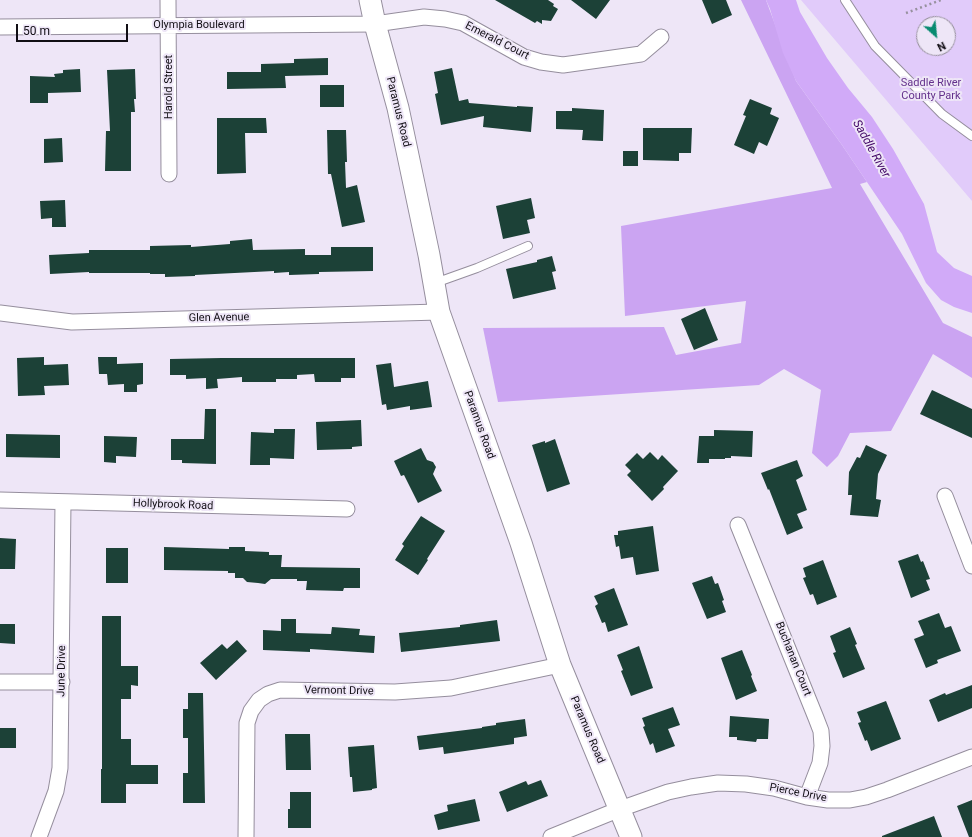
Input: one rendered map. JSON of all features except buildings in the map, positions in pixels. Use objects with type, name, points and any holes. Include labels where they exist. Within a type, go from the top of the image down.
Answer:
[{"type":"main road","name":"Paramus Road","points":[[370,0],[398,108],[439,312],[521,543],[560,665],[631,837]]},
{"type":"street","name":"Harold Street","points":[[168,0],[170,174]]},
{"type":"street","name":"Emerald Court","points":[[375,24],[424,17],[445,19],[463,23],[524,57],[541,62],[563,65],[641,54],[661,37]]},
{"type":"street","name":"Olympia Boulevard","points":[[0,27],[375,24]]},
{"type":"street","points":[[0,304],[0,313]]},
{"type":"street","name":"Glen Avenue","points":[[0,313],[72,322],[439,312]]},
{"type":"street","points":[[945,496],[972,566]]},
{"type":"street","name":"Hollybrook Road","points":[[0,500],[346,509]]},
{"type":"street","name":"June Drive","points":[[39,837],[56,791],[60,768],[63,502]]},
{"type":"street","name":"Buchanan Court","points":[[738,525],[821,731],[822,746],[820,763],[807,797]]},
{"type":"street","name":"Vermont Drive","points":[[246,837],[247,723],[251,711],[259,700],[268,694],[280,690],[394,692],[451,688],[560,665]]},
{"type":"street","points":[[0,682],[62,682]]},
{"type":"street","name":"Pierce Drive","points":[[620,809],[668,792],[692,786],[718,783],[746,784],[774,788],[807,797],[828,800],[850,800],[866,797],[972,758]]},
{"type":"street","points":[[551,837],[620,809]]},
{"type":"lane","points":[[845,0],[875,46],[942,114],[972,136]]},
{"type":"lane","points":[[434,284],[477,268],[528,246]]},
{"type":"path","points":[[906,13],[941,0]]},
{"type":"green space","name":"Saddle River County Park","points":[[801,0],[972,0],[972,201]]},
{"type":"shaded area","points":[[741,0],[766,0],[796,81],[867,182],[860,184],[943,323],[972,337],[972,378],[933,354],[891,431],[850,433],[838,456],[827,467],[812,453],[821,390],[784,369],[759,385],[498,402],[483,328],[664,327],[676,355],[741,343],[746,301],[625,316],[621,226],[832,188]]},
{"type":"water","name":"Saddle River","points":[[766,0],[796,0],[800,12],[827,58],[848,88],[872,117],[893,149],[924,204],[937,252],[954,268],[972,276],[972,313],[954,307],[941,300],[926,283],[902,234],[842,145],[796,81],[783,53]]}]
